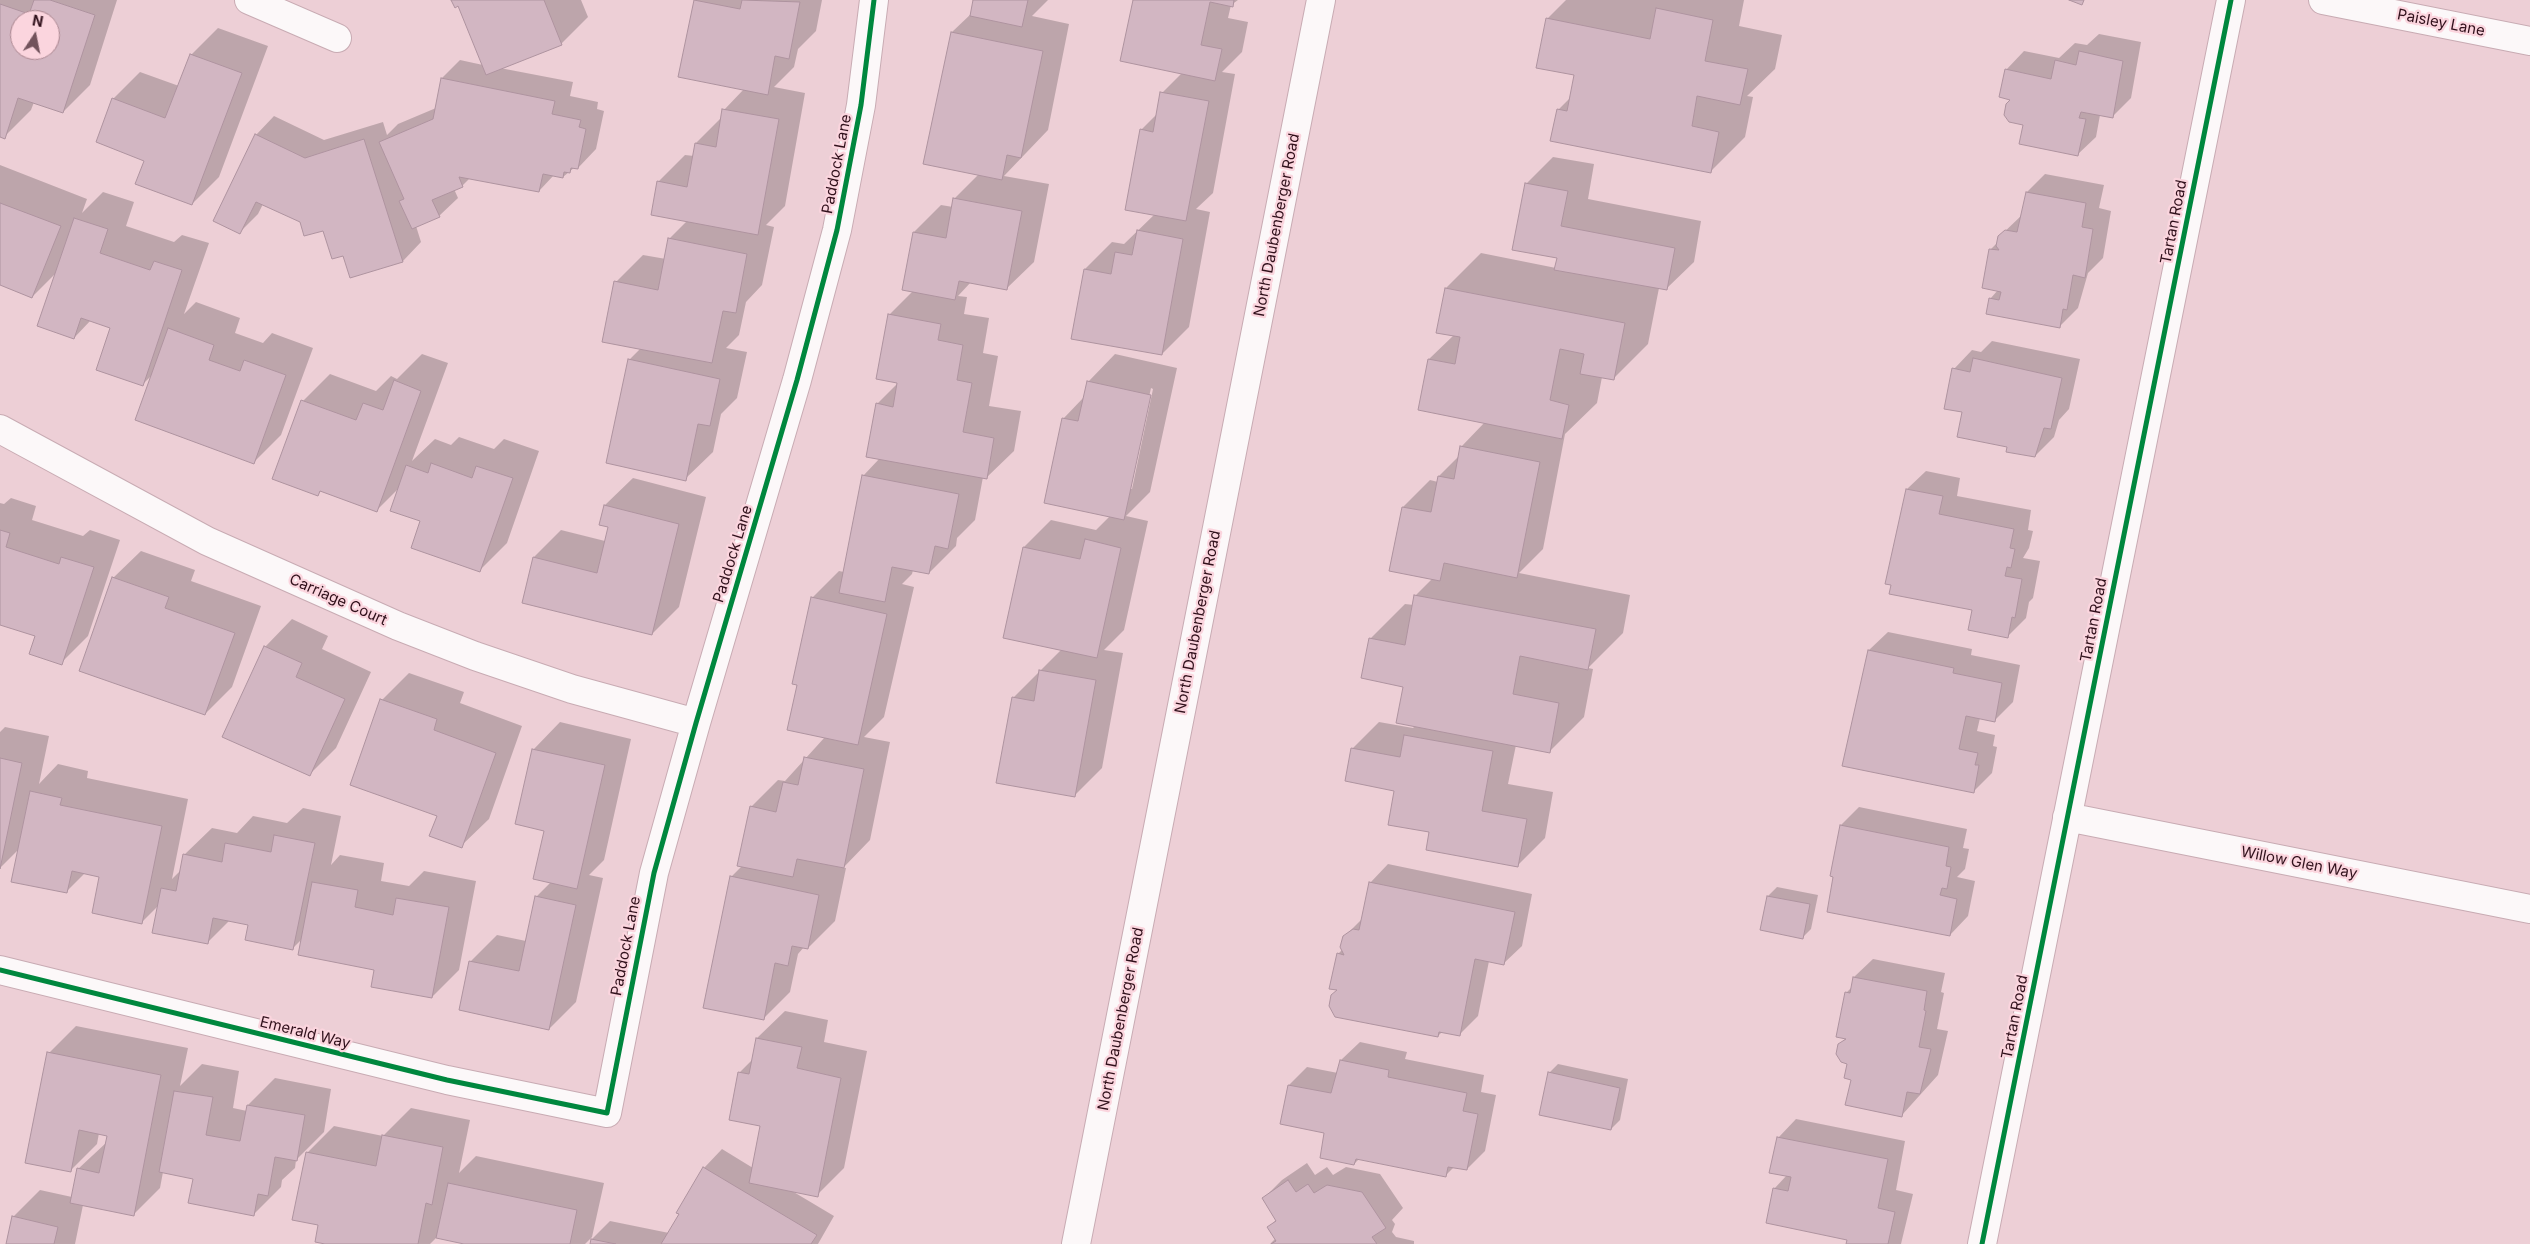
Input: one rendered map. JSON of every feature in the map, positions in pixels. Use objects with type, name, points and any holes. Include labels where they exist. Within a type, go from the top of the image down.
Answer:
[{"type":"street","points":[[249,0],[336,38]]},
{"type":"street","name":"Paddock Lane","points":[[606,1113],[654,873],[696,723],[798,380],[837,230],[861,105],[874,0]]},
{"type":"street","name":"North Daubenberger Road","points":[[1076,1244],[1321,0]]},
{"type":"street","name":"Tartan Road","points":[[1982,1244],[2232,0]]},
{"type":"street","name":"Paisley Lane","points":[[2322,0],[2530,41]]},
{"type":"street","name":"Carriage Court","points":[[0,429],[207,541],[390,623],[475,656],[572,689],[696,723]]},
{"type":"street","name":"Willow Glen Way","points":[[2067,817],[2530,908]]},
{"type":"street","name":"Emerald Way","points":[[0,970],[428,1075],[606,1113]]},
{"type":"building","points":[[34,0],[50,0],[95,15],[63,113],[18,98],[5,139],[0,137],[0,4],[17,10],[10,10],[10,60],[60,60],[60,10],[30,10]]},
{"type":"building","points":[[451,0],[544,0],[562,45],[486,75],[458,6],[455,8]]},
{"type":"building","points":[[694,0],[740,9],[742,0],[800,2],[789,59],[775,56],[768,95],[678,77]]},
{"type":"building","points":[[973,0],[1028,0],[1022,27],[970,16]]},
{"type":"building","points":[[1133,0],[1234,0],[1233,7],[1210,2],[1201,45],[1222,49],[1215,81],[1120,61]]},
{"type":"building","points":[[2069,0],[2084,0],[2082,5]]},
{"type":"building","points":[[1656,8],[1713,20],[1705,61],[1748,69],[1740,105],[1697,96],[1692,126],[1719,132],[1711,173],[1550,141],[1557,109],[1567,111],[1574,75],[1536,68],[1546,18],[1650,39]]},
{"type":"building","points":[[951,32],[1043,51],[1021,158],[1007,155],[1002,180],[923,164]]},
{"type":"building","points":[[2079,51],[2123,61],[2113,118],[2081,112],[2079,118],[2086,119],[2078,156],[2019,144],[2023,125],[2009,122],[2004,115],[2006,104],[2010,100],[1999,97],[2005,69],[2051,79],[2055,60],[2076,65]]},
{"type":"building","points":[[190,54],[242,73],[192,205],[135,184],[144,161],[96,142],[112,98],[165,118]]},
{"type":"building","points":[[441,78],[555,101],[552,114],[581,120],[579,127],[586,129],[578,169],[571,168],[570,173],[564,172],[563,178],[543,174],[539,192],[459,177],[463,187],[432,200],[440,217],[412,229],[399,201],[404,199],[379,142],[433,119]]},
{"type":"building","points":[[1160,92],[1209,101],[1186,221],[1125,210],[1140,129],[1153,132]]},
{"type":"building","points":[[722,109],[779,119],[758,235],[651,215],[657,181],[687,187],[695,143],[716,147]]},
{"type":"building","points":[[255,134],[305,158],[364,139],[403,262],[350,278],[343,256],[332,259],[323,231],[304,236],[300,222],[256,202],[240,234],[213,221]]},
{"type":"building","points":[[1525,183],[1568,191],[1561,226],[1675,248],[1667,290],[1554,270],[1557,258],[1512,250]]},
{"type":"building","points":[[2026,192],[2086,203],[2082,227],[2093,229],[2085,278],[2073,275],[2067,310],[2063,309],[2060,328],[1986,314],[1989,298],[1999,300],[2001,292],[1982,288],[1989,249],[1999,250],[1996,246],[1998,236],[2005,230],[2017,232]]},
{"type":"building","points":[[953,198],[1022,211],[1007,290],[959,281],[955,300],[902,290],[913,232],[946,238]]},
{"type":"building","points":[[0,203],[61,226],[32,298],[0,285]]},
{"type":"building","points":[[74,218],[108,229],[100,253],[150,270],[154,261],[182,270],[143,386],[96,370],[110,328],[81,318],[74,339],[37,326]]},
{"type":"building","points":[[1137,230],[1183,239],[1162,355],[1071,339],[1084,269],[1111,274],[1115,252],[1132,255]]},
{"type":"building","points":[[668,238],[747,254],[736,313],[723,311],[712,363],[602,342],[614,281],[658,290]]},
{"type":"building","points":[[1445,288],[1625,323],[1614,380],[1580,374],[1584,354],[1560,349],[1550,400],[1569,405],[1562,439],[1418,410],[1428,359],[1455,364],[1460,337],[1436,333]]},
{"type":"building","points":[[888,314],[941,324],[938,340],[963,345],[957,380],[972,383],[963,432],[994,438],[987,479],[866,457],[876,403],[893,407],[897,383],[876,379]]},
{"type":"building","points":[[168,328],[214,345],[209,360],[240,371],[244,360],[286,375],[254,464],[135,420]]},
{"type":"building","points":[[1973,358],[2062,378],[2051,429],[2044,428],[2035,457],[2006,452],[2007,447],[1957,437],[1962,412],[1944,409],[1952,368],[1970,372]]},
{"type":"building","points":[[628,359],[720,379],[710,426],[698,424],[686,481],[606,463]]},
{"type":"building","points":[[394,380],[421,391],[377,512],[320,491],[318,496],[272,479],[301,400],[356,420],[363,403],[383,410]]},
{"type":"building","points":[[1087,381],[1151,395],[1124,520],[1044,503],[1062,418],[1078,421]]},
{"type":"building","points":[[1460,446],[1540,462],[1517,578],[1444,563],[1440,581],[1389,571],[1402,507],[1431,512],[1438,476],[1454,479]]},
{"type":"building","points":[[431,463],[472,478],[476,466],[513,478],[480,572],[411,548],[420,521],[390,511],[406,465],[428,473]]},
{"type":"building","points":[[862,475],[959,494],[948,549],[935,546],[929,574],[892,567],[885,602],[839,593]]},
{"type":"building","points":[[1906,489],[1943,496],[1939,514],[2014,529],[2010,548],[2015,549],[2011,568],[2007,567],[2005,576],[2022,579],[2015,618],[2012,617],[2008,638],[1968,630],[1972,610],[1889,594],[1891,585],[1885,584]]},
{"type":"building","points":[[604,505],[679,524],[652,635],[522,603],[533,557],[597,573],[608,527],[599,525]]},
{"type":"building","points":[[0,530],[10,533],[6,547],[59,564],[61,557],[94,567],[62,665],[29,654],[35,636],[0,625]]},
{"type":"building","points":[[1085,539],[1121,548],[1097,658],[1003,638],[1023,547],[1080,559]]},
{"type":"building","points":[[112,577],[169,597],[165,608],[235,633],[205,715],[79,671]]},
{"type":"building","points":[[1414,595],[1596,629],[1588,670],[1520,656],[1513,694],[1559,703],[1550,753],[1396,723],[1403,687],[1361,678],[1369,638],[1405,645]]},
{"type":"building","points":[[811,597],[887,614],[858,745],[787,730],[797,685],[792,684]]},
{"type":"building","points":[[264,646],[302,663],[296,677],[345,699],[310,776],[222,737]]},
{"type":"building","points":[[1868,650],[1954,668],[1953,673],[2002,683],[1995,722],[1966,716],[1959,749],[1978,753],[1975,765],[1979,765],[1974,793],[1842,766]]},
{"type":"building","points":[[1039,670],[1096,680],[1075,797],[996,783],[1012,697],[1034,701]]},
{"type":"building","points":[[380,699],[437,719],[434,730],[496,753],[462,848],[429,836],[437,816],[350,785]]},
{"type":"building","points":[[1404,735],[1493,751],[1482,811],[1527,819],[1518,867],[1426,850],[1429,832],[1388,825],[1394,791],[1345,781],[1351,748],[1400,757]]},
{"type":"building","points":[[532,749],[605,765],[577,889],[533,879],[544,831],[515,824]]},
{"type":"building","points":[[804,757],[864,769],[844,868],[797,859],[793,877],[737,866],[750,806],[776,812],[783,782],[798,785]]},
{"type":"building","points":[[0,758],[22,763],[0,869]]},
{"type":"building","points":[[30,791],[62,798],[60,805],[162,826],[142,924],[92,913],[99,877],[72,871],[67,893],[11,882]]},
{"type":"building","points":[[1840,825],[1949,847],[1946,866],[1951,867],[1947,889],[1942,888],[1940,895],[1957,899],[1950,936],[1827,912],[1833,877],[1830,876]]},
{"type":"building","points":[[274,835],[315,843],[293,950],[245,940],[248,925],[213,918],[208,944],[152,933],[161,888],[176,891],[183,854],[222,862],[225,843],[271,852]]},
{"type":"building","points":[[730,876],[819,895],[808,949],[792,946],[788,966],[775,963],[764,1020],[703,1008]]},
{"type":"building","points":[[312,882],[358,890],[355,907],[393,915],[396,898],[449,907],[432,998],[371,987],[374,970],[298,955]]},
{"type":"building","points":[[1369,882],[1515,912],[1504,965],[1475,959],[1460,1036],[1439,1032],[1438,1037],[1335,1017],[1329,1006],[1331,995],[1337,990],[1329,989],[1337,953],[1344,955],[1340,947],[1343,936],[1353,929],[1359,930]]},
{"type":"building","points":[[535,896],[576,905],[549,1030],[459,1010],[469,961],[519,971]]},
{"type":"building","points":[[1767,896],[1810,904],[1803,939],[1760,930]]},
{"type":"building","points":[[1853,977],[1927,991],[1924,1010],[1926,1011],[1919,1047],[1931,1049],[1920,1094],[1907,1092],[1902,1117],[1845,1105],[1851,1080],[1844,1078],[1847,1064],[1841,1062],[1836,1054],[1838,1044],[1846,1039],[1836,1037],[1845,992],[1850,993]]},
{"type":"building","points":[[756,1038],[802,1047],[797,1068],[841,1078],[818,1197],[749,1183],[760,1126],[729,1120],[738,1072],[749,1074]]},
{"type":"building","points":[[47,1052],[161,1075],[134,1216],[70,1203],[77,1168],[99,1173],[107,1136],[79,1130],[71,1172],[25,1163]]},
{"type":"building","points":[[1340,1060],[1389,1070],[1388,1077],[1467,1093],[1463,1111],[1478,1114],[1467,1170],[1448,1167],[1446,1177],[1356,1159],[1354,1165],[1320,1158],[1324,1133],[1280,1124],[1288,1085],[1331,1093]]},
{"type":"building","points":[[1548,1072],[1620,1088],[1611,1130],[1539,1115]]},
{"type":"building","points":[[174,1091],[213,1097],[206,1135],[240,1141],[247,1105],[305,1115],[297,1161],[275,1157],[268,1196],[258,1194],[254,1216],[188,1203],[193,1179],[159,1172]]},
{"type":"building","points":[[382,1135],[443,1147],[432,1205],[426,1203],[418,1244],[325,1244],[315,1242],[318,1225],[292,1220],[306,1152],[376,1166]]},
{"type":"building","points":[[1777,1137],[1888,1159],[1878,1208],[1895,1212],[1888,1244],[1846,1244],[1847,1240],[1766,1223],[1773,1188],[1788,1191],[1791,1177],[1769,1173]]},
{"type":"building","points":[[703,1167],[817,1235],[811,1244],[661,1244],[679,1214],[676,1213]]},
{"type":"building","points":[[1288,1180],[1296,1192],[1308,1184],[1314,1193],[1327,1185],[1362,1192],[1386,1228],[1372,1237],[1377,1244],[1271,1244],[1276,1241],[1267,1227],[1276,1221],[1262,1198]]},
{"type":"building","points":[[448,1183],[577,1210],[570,1244],[464,1244],[436,1238]]},
{"type":"building","points":[[12,1216],[58,1227],[54,1244],[6,1244]]},
{"type":"building","points":[[591,1239],[616,1244],[590,1244]]},
{"type":"cycle path","points":[[0,970],[447,1080],[607,1113],[654,873],[797,380],[837,230],[861,105],[874,0]]},
{"type":"cycle path","points":[[1982,1244],[2231,0]]}]
